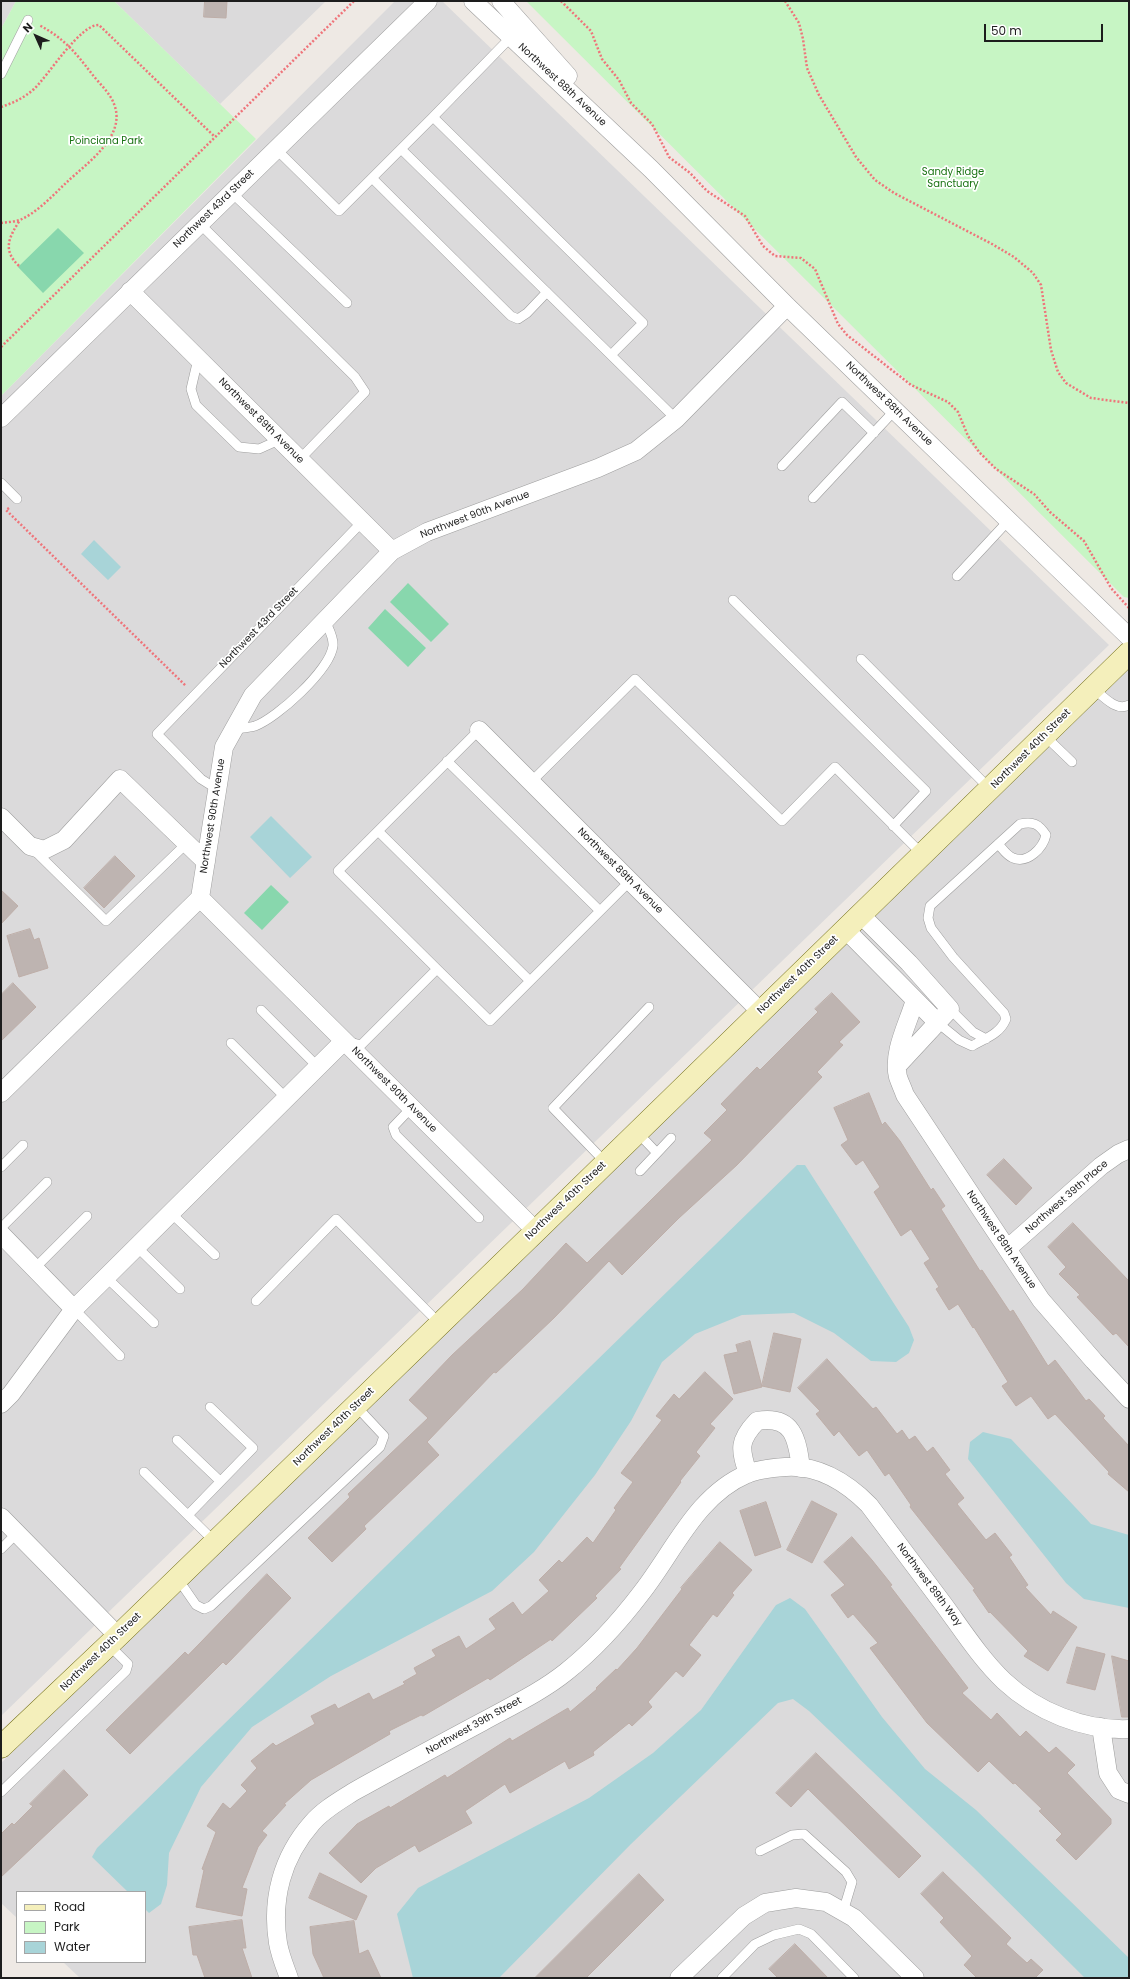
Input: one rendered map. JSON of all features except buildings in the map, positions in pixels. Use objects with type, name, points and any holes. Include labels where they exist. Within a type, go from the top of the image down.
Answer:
[{"type":"street","name":"Northwest 43rd Street","points":[[1,418],[428,1]]},
{"type":"street","name":"Northwest 88th Avenue","points":[[473,1],[651,169],[787,306],[1129,637]]},
{"type":"street","name":"Northwest 88th Avenue","points":[[501,1],[651,169]]},
{"type":"street","name":"Northwest 89th Avenue","points":[[130,291],[392,551]]},
{"type":"street","name":"Northwest 90th Avenue","points":[[536,1231],[200,898],[224,748],[233,729],[253,695],[392,551],[427,532],[598,468],[636,451],[676,419],[787,306]]},
{"type":"street","name":"Northwest 40th Street","points":[[1,1747],[178,1579],[1129,653]]},
{"type":"street","name":"Northwest 89th Avenue","points":[[479,730],[761,1012]]},
{"type":"street","points":[[1,817],[30,846],[44,850],[64,840],[120,779],[206,862]]},
{"type":"street","points":[[1,1093],[200,898]]},
{"type":"street","points":[[860,914],[909,963],[950,1009],[898,1065]]},
{"type":"street","points":[[845,929],[938,1023]]},
{"type":"street","name":"Northwest 89th Avenue","points":[[915,1000],[902,1038],[898,1065],[898,1076],[905,1095],[1041,1300],[1129,1399]]},
{"type":"street","points":[[1,1404],[11,1394],[74,1309],[344,1041]]},
{"type":"street","name":"Northwest 39th Place","points":[[1007,1249],[1102,1166],[1118,1154],[1129,1149]]},
{"type":"street","points":[[1,1234],[74,1309]]},
{"type":"street","points":[[748,1474],[741,1454],[742,1439],[757,1421],[770,1419],[783,1423],[794,1434],[798,1446],[801,1468]]},
{"type":"street","name":"Northwest 89th Way","points":[[728,1484],[748,1474],[767,1469],[801,1468],[842,1482],[857,1492],[880,1520],[980,1653],[1004,1681],[1031,1702],[1050,1712],[1083,1724],[1127,1729]]},
{"type":"street","name":"Northwest 39th Street","points":[[289,1978],[278,1944],[276,1913],[279,1882],[293,1851],[312,1822],[331,1805],[353,1792],[532,1695],[566,1672],[618,1622],[643,1590],[698,1512],[728,1484]]},
{"type":"street","points":[[1,1517],[114,1641]]},
{"type":"street","points":[[1101,1727],[1108,1773],[1119,1790],[1129,1794]]},
{"type":"street","points":[[679,1978],[744,1916],[765,1903],[796,1898],[826,1902],[854,1918],[911,1977]]},
{"type":"lane","points":[[1,74],[28,20]]},
{"type":"lane","points":[[276,149],[339,211],[511,36]]},
{"type":"lane","points":[[433,117],[643,323],[611,355]]},
{"type":"lane","points":[[401,149],[676,419]]},
{"type":"lane","points":[[372,178],[511,316],[518,319],[527,313],[547,292]]},
{"type":"lane","points":[[232,193],[347,304]]},
{"type":"lane","points":[[200,224],[355,377],[365,392],[299,460]]},
{"type":"lane","points":[[198,359],[191,388],[196,405],[238,447],[259,449],[279,440]]},
{"type":"lane","points":[[782,466],[842,402],[874,433]]},
{"type":"lane","points":[[813,498],[896,410]]},
{"type":"lane","points":[[1,483],[17,499]]},
{"type":"lane","points":[[956,576],[1009,520]]},
{"type":"lane","name":"Northwest 43rd Street","points":[[217,789],[201,779],[157,734],[362,522]]},
{"type":"lane","points":[[733,600],[926,790],[893,826]]},
{"type":"lane","points":[[233,729],[255,726],[272,717],[304,689],[325,664],[333,647],[332,636],[325,620]]},
{"type":"lane","points":[[860,659],[990,789]]},
{"type":"lane","points":[[531,782],[635,679],[782,821],[835,767],[922,854]]},
{"type":"lane","points":[[1093,688],[1115,706],[1120,708],[1129,705]]},
{"type":"lane","points":[[479,730],[338,871],[490,1021],[630,881]]},
{"type":"lane","points":[[1044,736],[1072,762]]},
{"type":"lane","points":[[447,761],[600,911]]},
{"type":"lane","points":[[938,1023],[959,1040],[972,1046],[995,1035],[1004,1025],[1006,1019],[1004,1013],[953,958],[931,928],[928,918],[930,906],[998,844],[1020,824],[1032,822],[1039,825],[1046,835],[1044,844],[1036,853],[1027,858],[1014,859],[1006,854],[998,844]]},
{"type":"lane","points":[[378,831],[530,981]]},
{"type":"lane","points":[[30,846],[106,921],[187,843]]},
{"type":"lane","points":[[344,1041],[361,1045],[437,970]]},
{"type":"lane","points":[[606,1163],[553,1108],[649,1007]]},
{"type":"lane","points":[[950,1009],[973,1032],[986,1038]]},
{"type":"lane","points":[[261,1010],[318,1067]]},
{"type":"lane","points":[[231,1043],[286,1098]]},
{"type":"lane","points":[[412,1107],[393,1127],[396,1135],[479,1218]]},
{"type":"lane","points":[[637,1132],[657,1153]]},
{"type":"lane","points":[[640,1171],[671,1138]]},
{"type":"lane","points":[[1,1167],[23,1145]]},
{"type":"lane","points":[[1,1228],[47,1182]]},
{"type":"lane","points":[[171,1213],[215,1255]]},
{"type":"lane","points":[[34,1269],[87,1216]]},
{"type":"lane","points":[[256,1301],[336,1219],[440,1324]]},
{"type":"lane","points":[[137,1247],[180,1289]]},
{"type":"lane","points":[[106,1277],[154,1323]]},
{"type":"lane","points":[[74,1309],[120,1356]]},
{"type":"lane","points":[[178,1579],[196,1604],[204,1609],[211,1606],[380,1447],[384,1436],[356,1406]]},
{"type":"lane","points":[[188,1515],[254,1448],[210,1407]]},
{"type":"lane","points":[[177,1440],[220,1481]]},
{"type":"lane","points":[[144,1472],[215,1542]]},
{"type":"lane","points":[[1,1549],[17,1533]]},
{"type":"lane","points":[[1,1792],[126,1671],[128,1664],[114,1641]]},
{"type":"lane","points":[[760,1851],[792,1835],[804,1834],[846,1872],[852,1882],[842,1912]]},
{"type":"lane","points":[[722,1978],[755,1944],[774,1935],[799,1929],[811,1934],[854,1978]]},
{"type":"path","points":[[1,347],[354,1]]},
{"type":"path","points":[[561,1],[591,31],[602,59],[619,80],[631,103],[652,124],[670,157],[690,173],[707,191],[745,216],[764,246],[775,256],[801,258],[815,269],[838,324],[847,335],[911,385],[948,402],[958,412],[968,436],[979,452],[996,469],[1034,494],[1050,512],[1084,541],[1111,588],[1129,608]]},
{"type":"path","points":[[785,1],[799,23],[804,39],[806,68],[819,95],[856,157],[875,180],[894,193],[992,244],[1014,257],[1033,273],[1041,285],[1051,350],[1058,372],[1066,384],[1091,398],[1129,403]]},
{"type":"path","points":[[19,266],[12,260],[8,251],[11,234],[21,220],[52,196],[101,151],[115,126],[116,114],[114,103],[70,46],[51,32],[28,20]]},
{"type":"path","points":[[1,107],[25,97],[35,88],[70,46],[91,26],[99,25],[215,137]]},
{"type":"path","points":[[1,223],[21,220]]},
{"type":"path","points":[[17,499],[6,510],[195,695]]},
{"type":"shaded area","points":[[1,1],[16,1],[1,29]]},
{"type":"shaded area","points":[[114,1],[326,1],[220,104]]},
{"type":"shaded area","points":[[395,1],[442,1],[1109,645],[1,1716],[1,396]]},
{"type":"shaded area","points":[[1129,666],[1129,1978],[80,1978],[64,1963],[146,1963],[146,1891],[16,1891],[16,1917],[1,1903],[1,1763]]},
{"type":"green space","name":"Poinciana Park","points":[[16,1],[114,1],[256,139],[1,396],[1,29]]},
{"type":"green space","name":"Sandy Ridge Sanctuary","points":[[526,1],[1129,1],[1129,598],[1124,597]]},
{"type":"green space","points":[[58,228],[84,253],[43,293],[18,267]]},
{"type":"green space","points":[[408,583],[449,624],[431,642],[390,602]]},
{"type":"green space","points":[[385,609],[426,648],[408,667],[368,628]]},
{"type":"green space","points":[[271,885],[289,902],[262,930],[244,913]]},
{"type":"water","points":[[94,540],[121,567],[108,580],[81,554]]},
{"type":"water","points":[[271,816],[312,857],[290,878],[250,837]]},
{"type":"water","points":[[797,1165],[805,1165],[909,1327],[914,1340],[909,1353],[896,1362],[871,1361],[834,1333],[794,1313],[742,1315],[695,1334],[662,1362],[631,1421],[595,1475],[534,1552],[492,1591],[331,1676],[252,1727],[201,1787],[169,1853],[167,1885],[161,1904],[149,1913],[146,1910],[146,1891],[127,1891],[92,1857],[97,1848]]},
{"type":"water","points":[[983,1432],[1011,1439],[1091,1524],[1129,1535],[1129,1608],[1084,1599],[1066,1583],[968,1459],[970,1442]]},
{"type":"water","points":[[790,1598],[805,1609],[882,1717],[925,1769],[976,1810],[1129,1958],[1129,1978],[1085,1978],[973,1867],[809,1711],[793,1699],[778,1703],[631,1844],[499,1978],[413,1978],[397,1914],[418,1888],[589,1798],[653,1753],[701,1710],[776,1605]]}]
